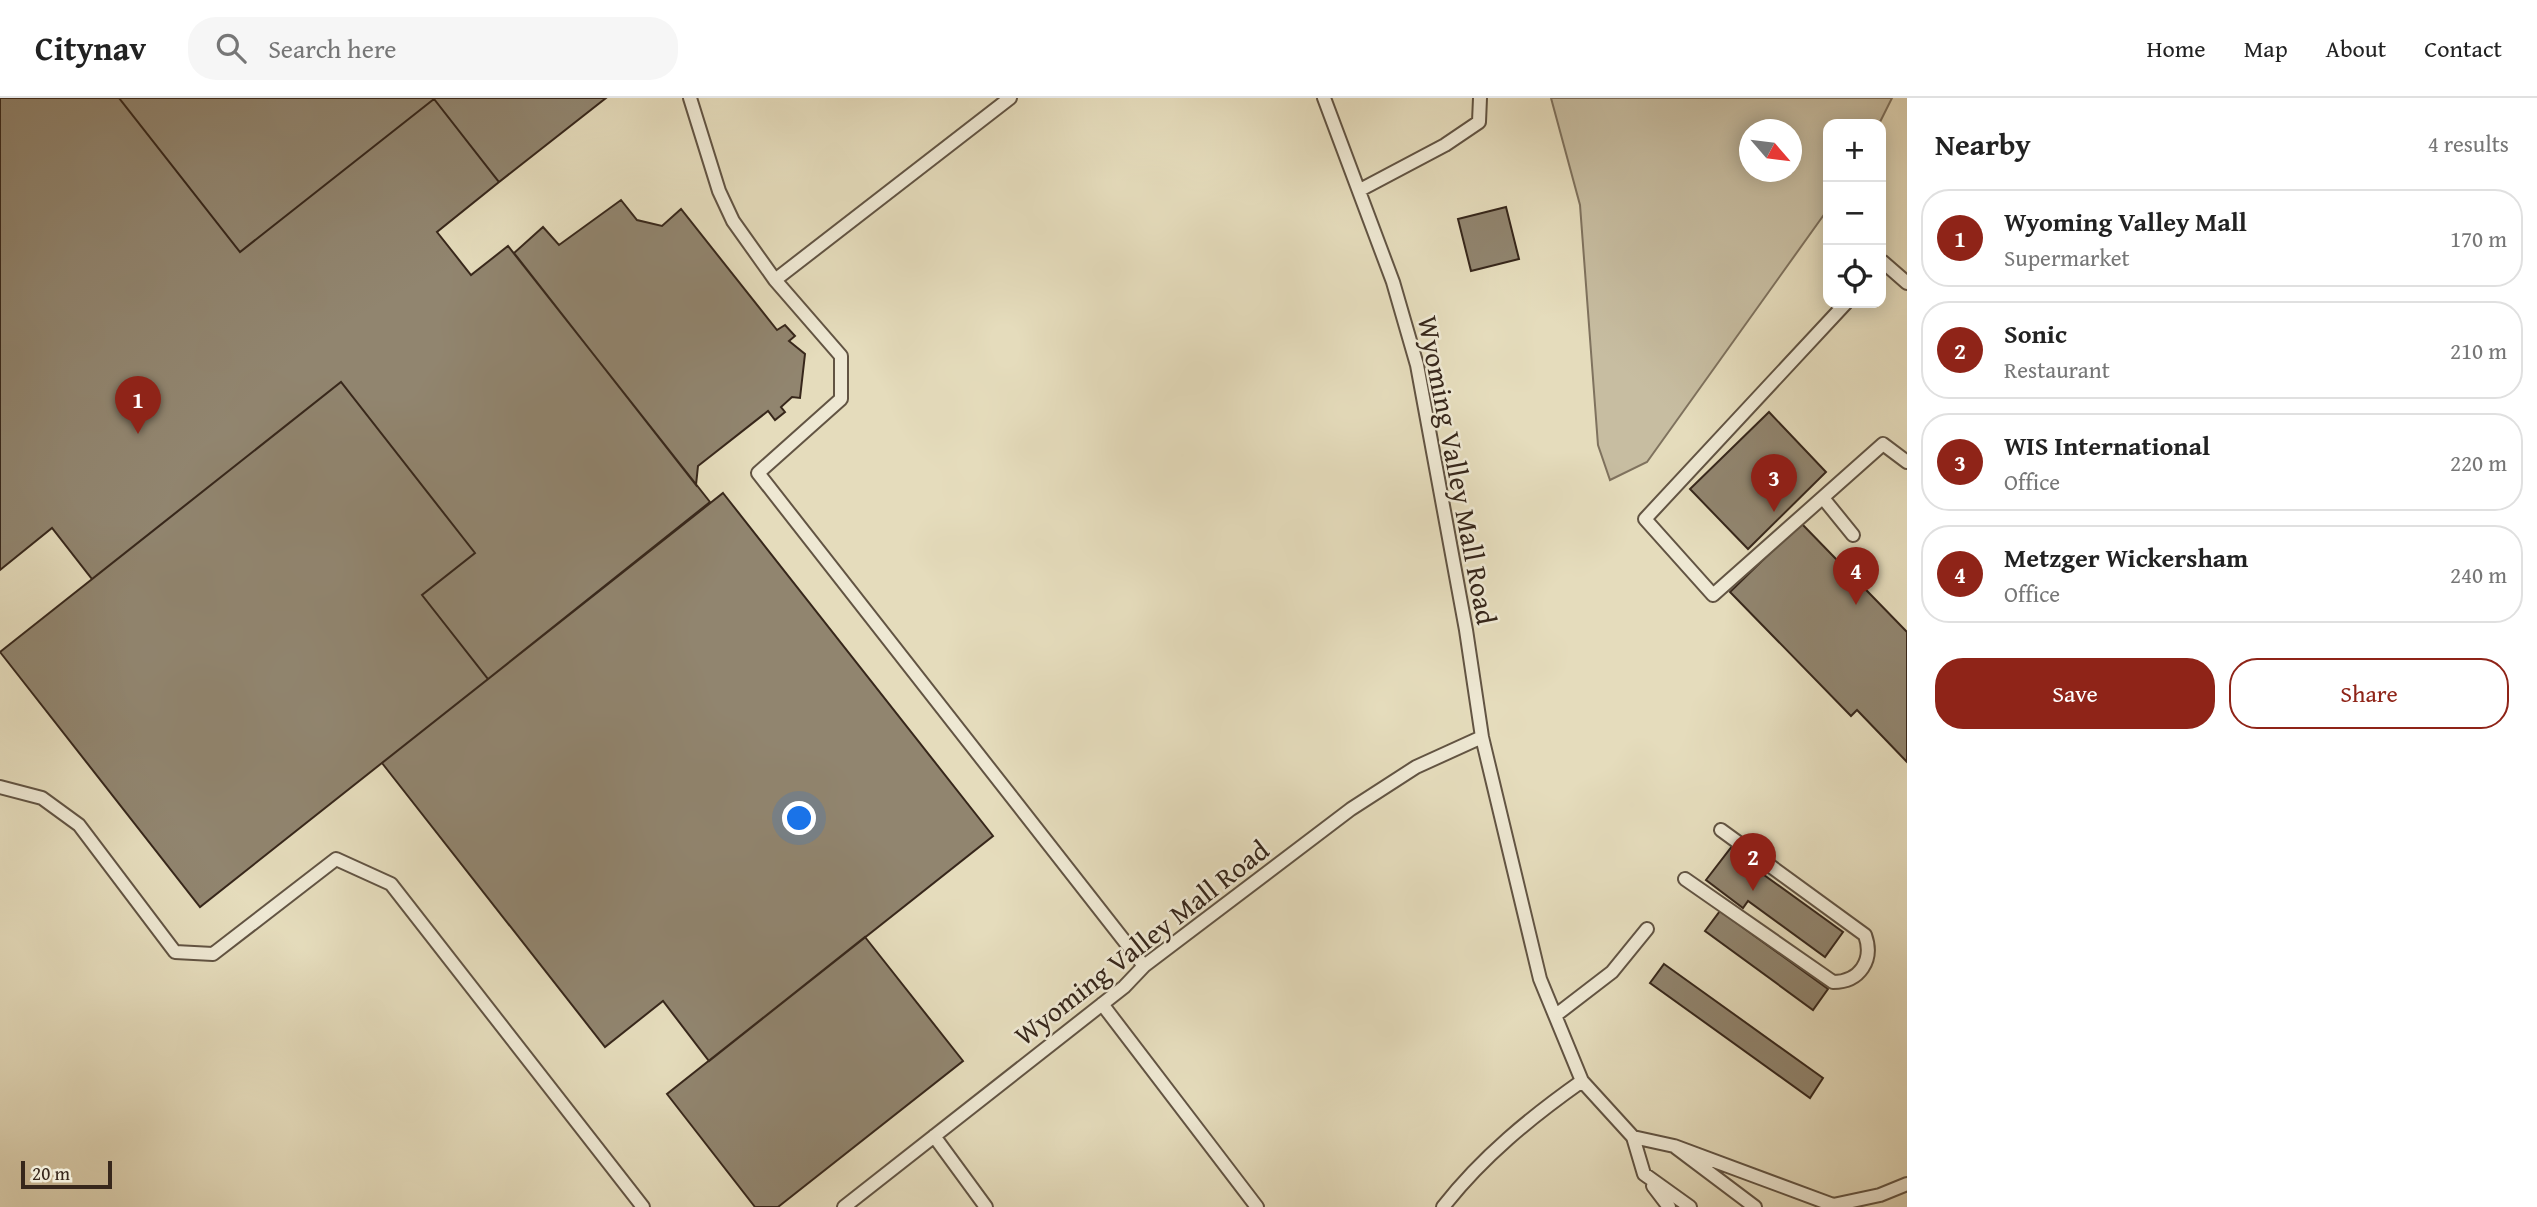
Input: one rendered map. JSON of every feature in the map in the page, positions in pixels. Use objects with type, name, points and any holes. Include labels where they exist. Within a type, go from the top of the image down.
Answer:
[{"type":"lane","points":[[690,98],[729,211],[775,280],[841,356],[842,399],[758,473],[1144,966]]},
{"type":"lane","points":[[775,280],[1010,98]]},
{"type":"lane","name":"Wyoming Valley Mall Road","points":[[1324,98],[1360,190],[1417,365],[1464,618],[1482,737],[1540,979],[1582,1081],[1633,1137],[1644,1174]]},
{"type":"lane","points":[[1360,190],[1445,145],[1479,122],[1480,98]]},
{"type":"lane","points":[[1886,265],[1907,283]]},
{"type":"lane","points":[[1841,308],[1645,519],[1713,595],[1883,444],[1907,462]]},
{"type":"lane","points":[[1823,498],[1853,535]]},
{"type":"lane","name":"Wyoming Valley Mall Road","points":[[844,1207],[1102,1004],[1144,966],[1167,952],[1352,809],[1416,767],[1482,737]]},
{"type":"lane","points":[[0,786],[42,798],[79,825],[175,952],[213,954],[336,859],[391,884],[643,1207]]},
{"type":"lane","points":[[1685,878],[1833,982],[1848,982],[1857,976],[1868,958],[1870,946],[1865,935],[1720,830]]},
{"type":"lane","points":[[1556,1015],[1612,972],[1647,929]]},
{"type":"lane","points":[[1102,1004],[1257,1207]]},
{"type":"lane","points":[[1443,1207],[1462,1182],[1492,1153],[1538,1112],[1582,1081]]},
{"type":"lane","points":[[934,1136],[986,1207]]},
{"type":"lane","points":[[1633,1137],[1674,1146],[1833,1205],[1880,1195],[1907,1184]]},
{"type":"lane","points":[[1674,1146],[1755,1207]]},
{"type":"lane","points":[[1644,1174],[1669,1207]]},
{"type":"lane","points":[[1644,1174],[1690,1207]]},
{"type":"shaded area","points":[[1551,98],[1892,98],[1882,119],[1823,119],[1823,216],[1647,462],[1610,480],[1598,445],[1580,205]]},
{"type":"building","points":[[0,98],[119,98],[240,252],[434,99],[499,182],[437,232],[471,275],[508,246],[710,502],[488,679],[422,595],[475,553],[341,382],[92,579],[52,528],[0,570]]},
{"type":"building","points":[[119,98],[606,98],[499,182],[434,99],[240,252]]},
{"type":"building","points":[[621,200],[637,220],[662,226],[681,209],[777,330],[785,325],[795,336],[789,341],[805,354],[800,398],[792,397],[781,407],[785,412],[775,420],[768,411],[698,466],[696,485],[514,253],[543,227],[559,245]]},
{"type":"building","points":[[1506,207],[1519,259],[1471,271],[1458,219]]},
{"type":"building","points":[[341,382],[475,553],[422,595],[488,679],[200,907],[0,652]]},
{"type":"building","points":[[1769,412],[1826,472],[1748,549],[1690,489]]},
{"type":"building","points":[[723,493],[993,836],[709,1061],[663,1001],[605,1047],[382,763]]},
{"type":"building","points":[[1801,523],[1907,632],[1907,762],[1857,710],[1851,716],[1730,592]]},
{"type":"building","points":[[1733,845],[1767,870],[1764,875],[1843,932],[1825,957],[1748,901],[1743,908],[1706,880]]},
{"type":"building","points":[[1720,911],[1828,989],[1813,1010],[1705,931]]},
{"type":"building","points":[[865,937],[963,1061],[778,1207],[755,1207],[667,1094]]},
{"type":"building","points":[[1664,964],[1823,1078],[1810,1098],[1650,983]]},
{"type":"place","name":"Wyoming Valley Mall","points":[[138,434]]},
{"type":"place","name":"WIS International","points":[[1774,512]]},
{"type":"place","name":"Metzger Wickersham","points":[[1856,605]]},
{"type":"place","name":"Sonic","points":[[1753,891]]}]
